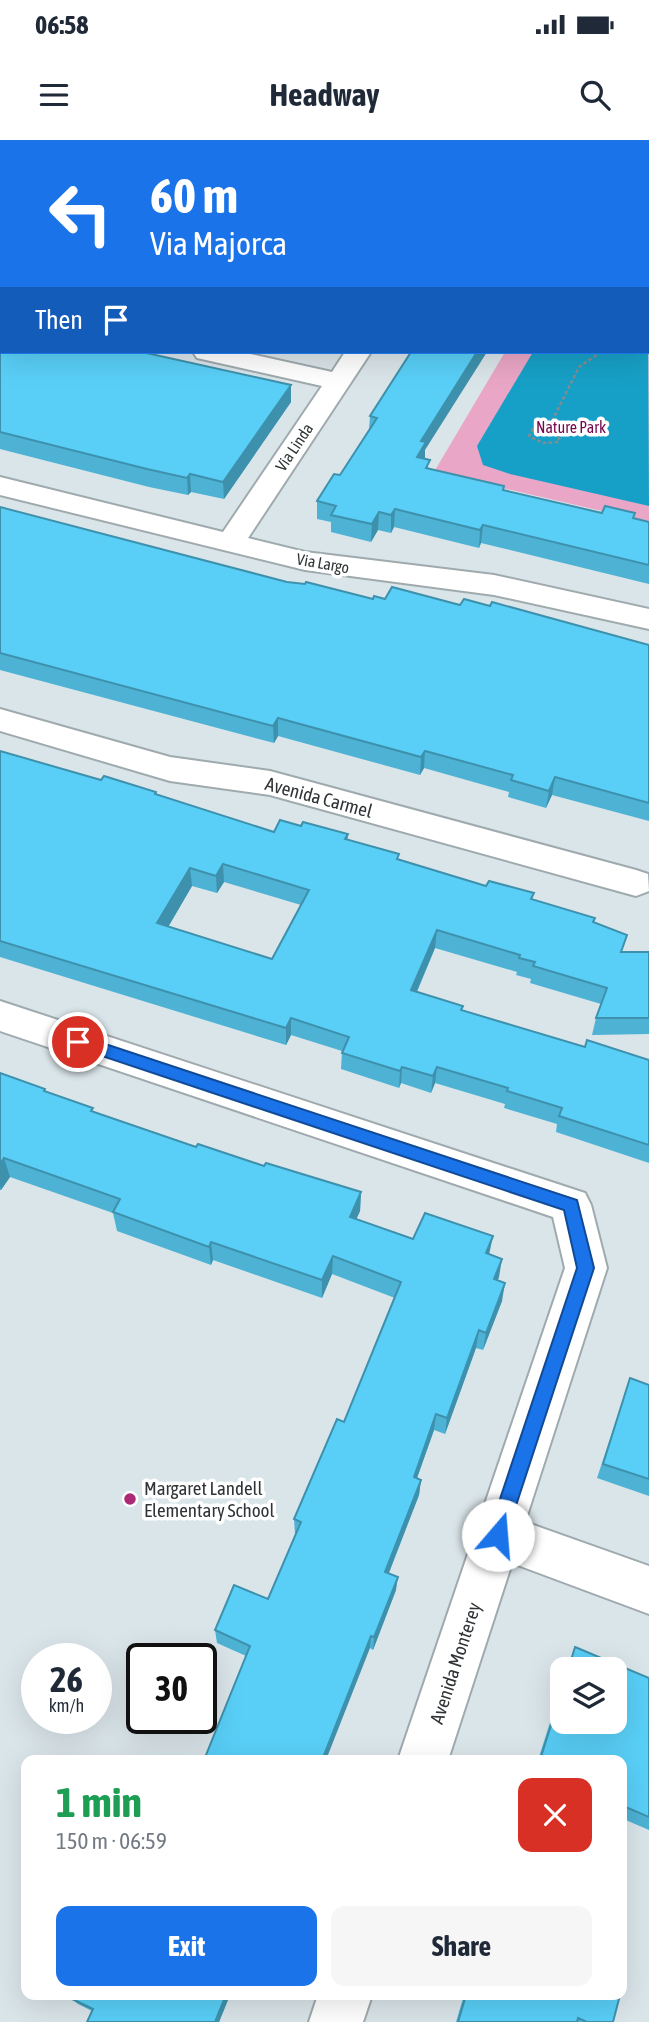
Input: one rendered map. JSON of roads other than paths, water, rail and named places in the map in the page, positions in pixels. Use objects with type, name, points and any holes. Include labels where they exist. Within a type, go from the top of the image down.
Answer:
[{"type":"street","points":[[215,354],[338,381]]},
{"type":"street","name":"Via Linda","points":[[230,543],[357,354]]},
{"type":"street","name":"Via Largo","points":[[0,486],[230,543],[341,566],[494,585],[649,619]]},
{"type":"street","name":"Avenida Carmel","points":[[0,720],[170,769],[270,783],[636,883]]},
{"type":"street","name":"Avenida Monterey","points":[[0,1016],[571,1205],[586,1268],[425,1755]]},
{"type":"street","points":[[498,1535],[649,1590]]},
{"type":"street","points":[[336,2022],[343,2000]]},
{"type":"water","name":"Nature Park","points":[[532,354],[648,354],[649,506],[510,474],[483,465],[477,446]]},
{"type":"place","name":"Margaret Landell Elementary School","points":[[130,1499]]}]
